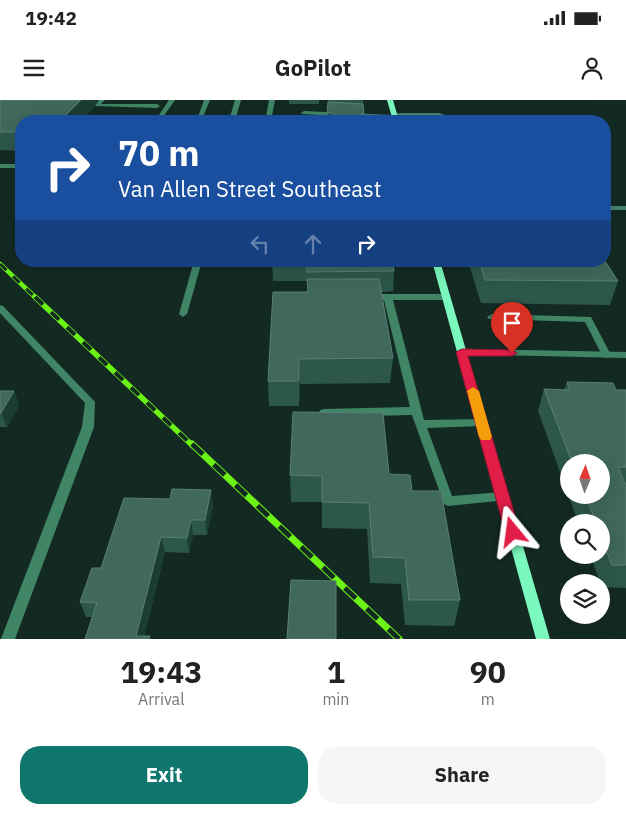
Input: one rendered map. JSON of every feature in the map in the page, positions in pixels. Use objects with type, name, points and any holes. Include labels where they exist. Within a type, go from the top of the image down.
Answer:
[{"type":"street","points":[[102,100],[97,105],[157,106]]},
{"type":"street","points":[[162,115],[172,100]]},
{"type":"street","points":[[201,115],[206,100]]},
{"type":"street","points":[[234,115],[238,100]]},
{"type":"street","points":[[269,115],[272,100]]},
{"type":"street","points":[[390,100],[394,115]]},
{"type":"street","points":[[304,113],[352,115]]},
{"type":"street","points":[[0,166],[15,166]]},
{"type":"street","points":[[611,208],[626,208]]},
{"type":"street","points":[[183,314],[196,267]]},
{"type":"street","points":[[438,267],[543,639]]},
{"type":"street","points":[[369,297],[446,296]]},
{"type":"street","points":[[388,297],[416,411],[448,501],[503,497]]},
{"type":"street","points":[[0,308],[90,402],[88,427],[8,639]]},
{"type":"street","points":[[492,316],[588,319],[606,355]]},
{"type":"street","points":[[462,352],[626,355]]},
{"type":"street","points":[[324,413],[416,411]]},
{"type":"street","points":[[420,424],[482,422]]},
{"type":"building","points":[[0,100],[81,100],[66,115],[15,115],[15,132],[0,132]]},
{"type":"building","points":[[328,102],[363,104],[364,114],[361,115],[334,115],[334,113],[327,113]]},
{"type":"building","points":[[307,267],[394,267],[394,271],[307,272]]},
{"type":"building","points":[[481,267],[609,267],[618,281],[485,280]]},
{"type":"building","points":[[307,279],[379,279],[393,358],[299,359],[299,381],[268,381],[273,292],[308,292]]},
{"type":"building","points":[[567,382],[613,383],[616,390],[626,390],[626,467],[618,467],[626,486],[626,565],[612,565],[610,560],[610,514],[593,514],[589,504],[610,504],[610,454],[569,454],[544,389],[570,390]]},
{"type":"building","points":[[0,391],[14,391],[1,413],[0,413]]},
{"type":"building","points":[[293,412],[383,413],[389,474],[410,475],[412,491],[441,491],[460,600],[409,600],[405,558],[373,557],[369,503],[322,502],[322,476],[290,475]]},
{"type":"building","points":[[172,489],[211,490],[205,520],[191,520],[187,538],[161,537],[136,636],[150,636],[149,639],[85,639],[97,603],[80,602],[92,568],[101,568],[124,498],[170,499]]},
{"type":"building","points":[[291,580],[336,581],[336,639],[287,639]]},
{"type":"railway","points":[[0,264],[36,298]]},
{"type":"railway","points":[[35,297],[193,446]]},
{"type":"railway","points":[[192,444],[399,639]]},
{"type":"slow traffic","points":[[473,391],[486,437]]},
{"type":"route","points":[[512,353],[462,352],[513,532]]}]
